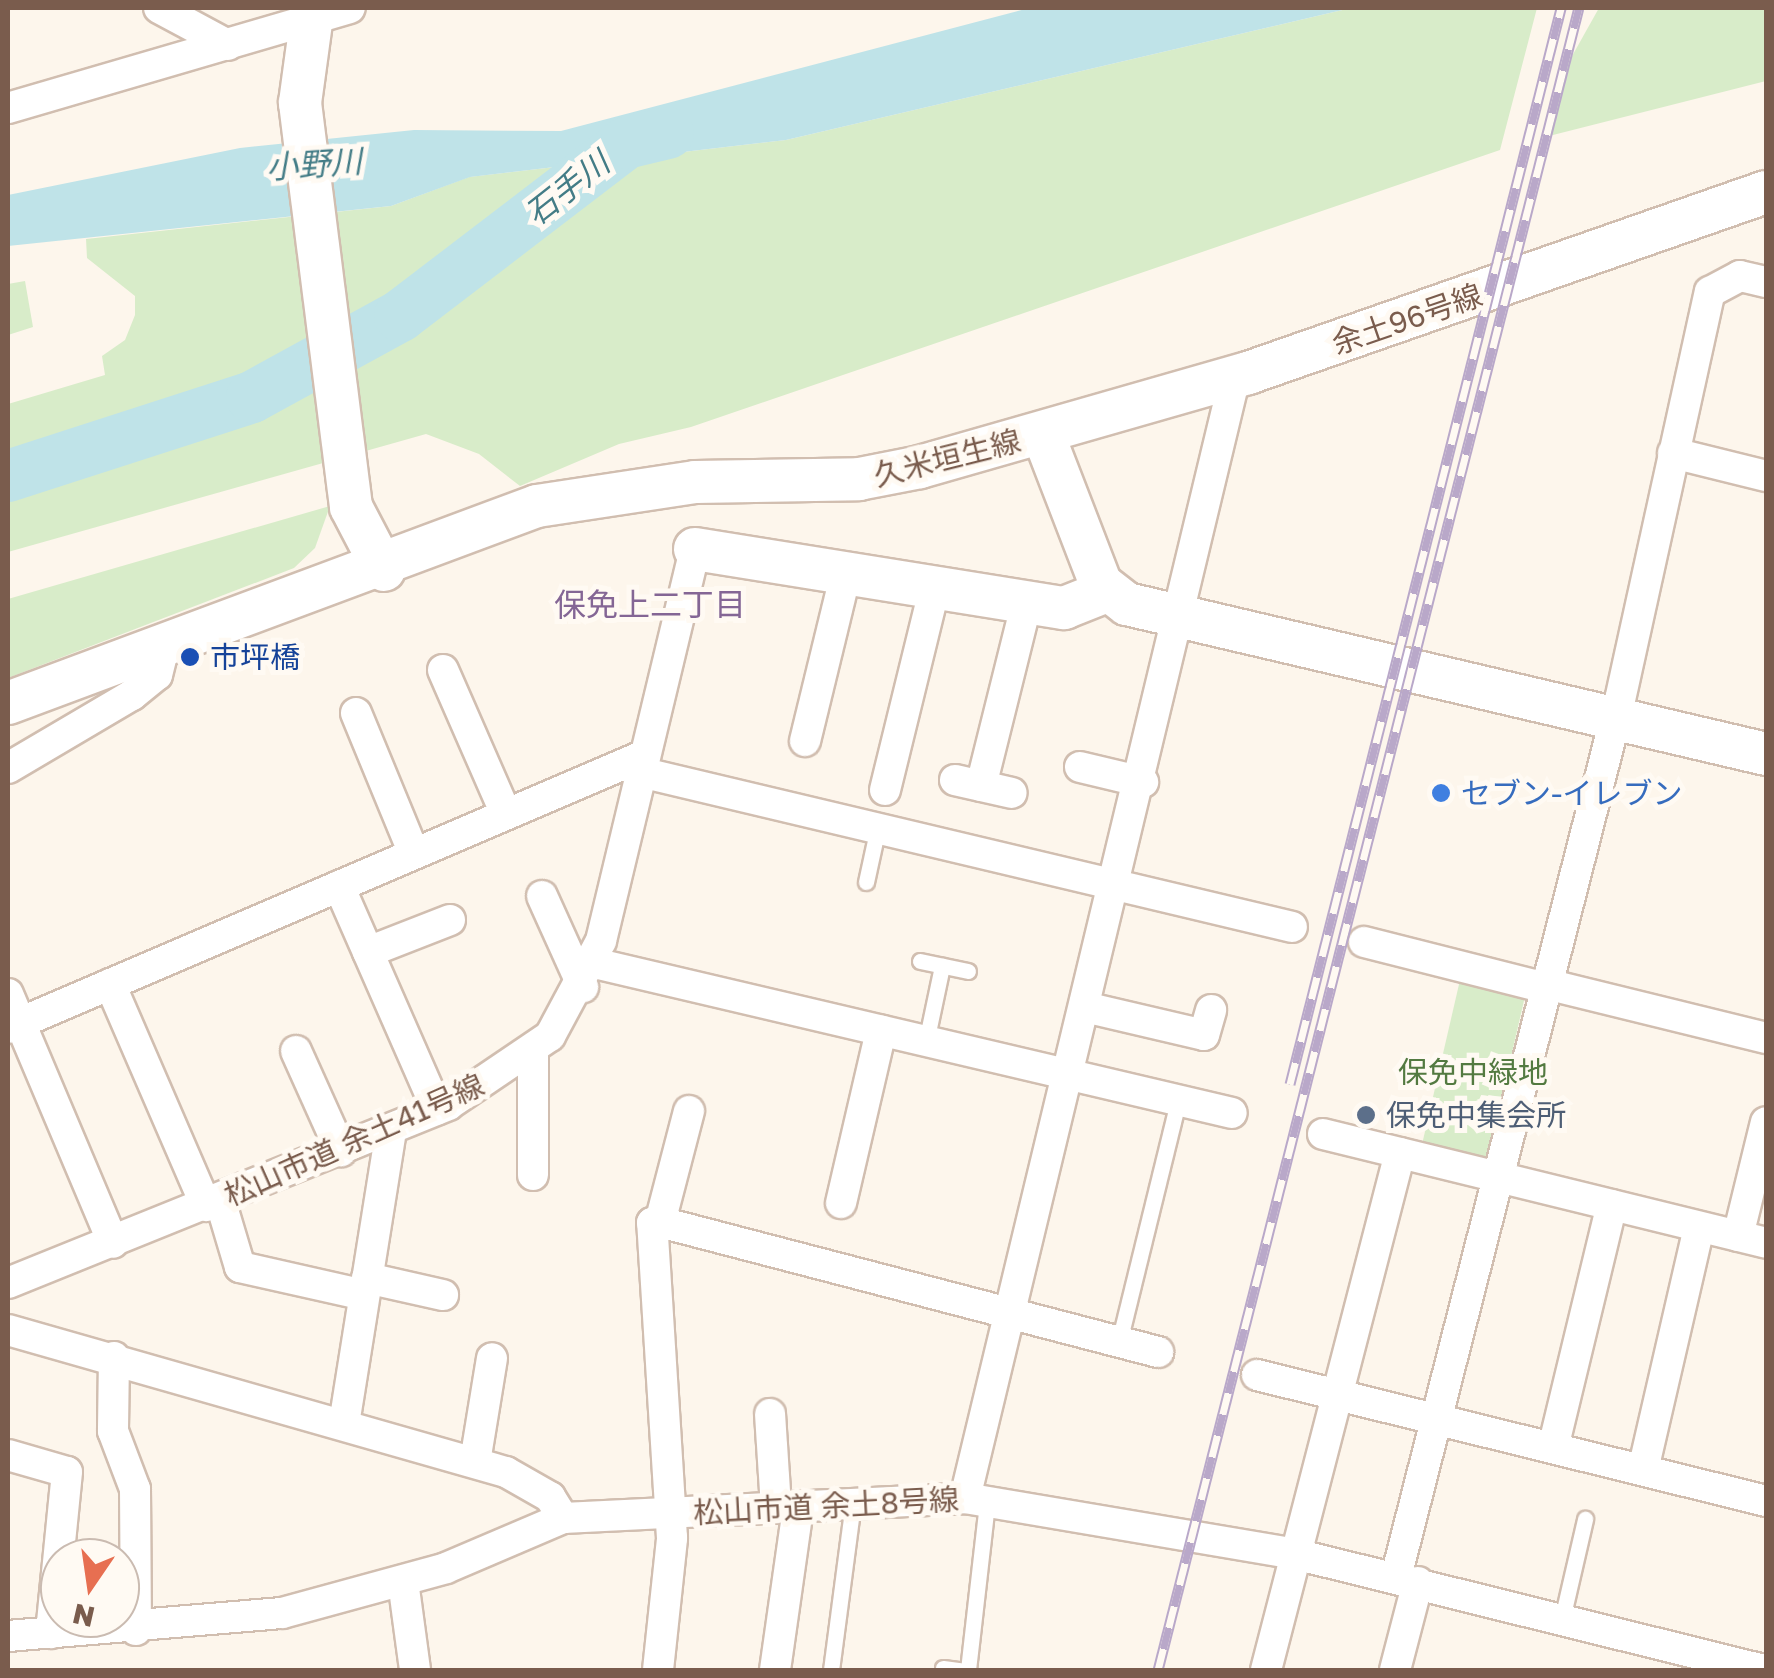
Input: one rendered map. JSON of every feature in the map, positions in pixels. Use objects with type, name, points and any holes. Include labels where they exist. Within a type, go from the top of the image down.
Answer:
[{"type":"main road","points":[[325,10],[300,103],[351,507],[384,570]]},
{"type":"main road","name":"余土96号線","points":[[1043,434],[1248,373],[1766,192]]},
{"type":"main road","name":"久米垣生線","points":[[8,703],[384,570],[573,498],[695,482],[859,479],[1043,434],[1058,492],[1108,591]]},
{"type":"main road","points":[[695,549],[1064,608],[1108,591],[1178,623],[1766,754]]},
{"type":"street","points":[[159,8],[228,46]]},
{"type":"street","points":[[8,108],[228,46],[325,10]]},
{"type":"street","points":[[1395,1670],[1436,1419],[1542,985],[1613,717],[1710,292],[1740,276],[1766,282]]},
{"type":"street","points":[[976,1500],[1010,1315],[1143,782],[1233,386],[1248,373]]},
{"type":"street","points":[[1672,453],[1766,476]]},
{"type":"street","name":"松山市道 余土41号線","points":[[8,1284],[391,1130],[438,1109],[533,1050],[588,975],[695,549]]},
{"type":"street","points":[[806,741],[846,573]]},
{"type":"street","points":[[885,790],[936,587]]},
{"type":"street","points":[[1012,793],[968,783],[1027,601]]},
{"type":"street","points":[[8,768],[132,695],[157,675],[164,647]]},
{"type":"street","points":[[443,670],[506,814]]},
{"type":"street","points":[[356,713],[414,854]]},
{"type":"street","points":[[14,1025],[506,814],[643,764],[878,827],[1292,927]]},
{"type":"street","points":[[1080,768],[1143,782]]},
{"type":"street","points":[[339,886],[438,1109]]},
{"type":"street","points":[[542,896],[588,975],[880,1031],[1232,1114]]},
{"type":"street","points":[[368,952],[450,920]]},
{"type":"street","points":[[1364,942],[1766,1038]]},
{"type":"street","points":[[110,984],[240,1267],[444,1295]]},
{"type":"street","points":[[8,994],[14,1025],[114,1243]]},
{"type":"street","points":[[1085,1007],[1204,1035],[1211,1010]]},
{"type":"street","points":[[841,1203],[880,1031]]},
{"type":"street","points":[[533,1050],[533,1175]]},
{"type":"street","points":[[296,1051],[341,1152]]},
{"type":"street","points":[[660,1222],[689,1111]]},
{"type":"street","points":[[1322,1134],[1752,1240],[1766,1122]]},
{"type":"street","points":[[344,1424],[391,1130]]},
{"type":"street","points":[[1266,1670],[1400,1153]]},
{"type":"street","points":[[1553,1448],[1612,1205]]},
{"type":"street","points":[[658,1670],[671,1513],[652,1223],[1158,1352]]},
{"type":"street","points":[[1643,1470],[1699,1226]]},
{"type":"street","points":[[8,1330],[475,1462],[530,1481],[563,1518]]},
{"type":"street","points":[[114,1358],[113,1431],[135,1488],[135,1538]]},
{"type":"street","points":[[475,1462],[492,1358]]},
{"type":"street","points":[[1257,1375],[1766,1501]]},
{"type":"street","points":[[770,1414],[787,1508],[775,1670]]},
{"type":"street","points":[[8,1455],[67,1472],[60,1538]]},
{"type":"street","name":"松山市道 余土8号線","points":[[140,1630],[224,1624],[403,1582],[563,1518],[976,1500],[1295,1554],[1764,1670]]},
{"type":"street","points":[[403,1582],[414,1670]]},
{"type":"street","name":"松山市道 余土8号線","points":[[8,1636],[40,1634]]},
{"type":"lane","points":[[866,882],[878,827]]},
{"type":"lane","points":[[920,962],[968,971]]},
{"type":"lane","points":[[926,1042],[942,966]]},
{"type":"lane","points":[[1119,1342],[1178,1101]]},
{"type":"lane","points":[[968,1670],[976,1500]]},
{"type":"lane","points":[[831,1670],[853,1504]]},
{"type":"lane","points":[[1562,1618],[1585,1519]]},
{"type":"green space","points":[[1351,8],[1537,8],[1500,150],[691,427],[619,444],[520,486],[479,454],[426,434],[8,552],[8,404],[105,375],[102,356],[125,340],[135,315],[135,296],[87,258],[86,239],[391,206],[469,177],[786,140]]},
{"type":"green space","points":[[1599,8],[1766,8],[1766,81],[1549,136],[1567,65]]},
{"type":"green space","points":[[25,281],[33,327],[8,335],[8,284]]},
{"type":"green space","points":[[330,506],[315,548],[294,568],[8,678],[8,599]]},
{"type":"green space","name":"保免中緑地","points":[[1460,980],[1525,995],[1486,1165],[1421,1150]]},
{"type":"water","name":"小野川","points":[[1029,8],[1351,8],[786,140],[470,177],[391,206],[8,246],[8,195],[240,148],[414,130],[561,131]]},
{"type":"waterway","name":"石手川","points":[[8,476],[252,397],[400,316],[626,143],[668,133]]},
{"type":"railway","points":[[1290,1084],[1561,8]]},
{"type":"railway","points":[[1158,1670],[1579,8]]},
{"type":"place","name":"市坪橋","points":[[190,657]]},
{"type":"place","name":"セブン-イレブン","points":[[1441,793]]},
{"type":"place","name":"保免中集会所","points":[[1366,1115]]},
{"type":"district","name":"保免上二丁目","points":[[650,604]]}]
